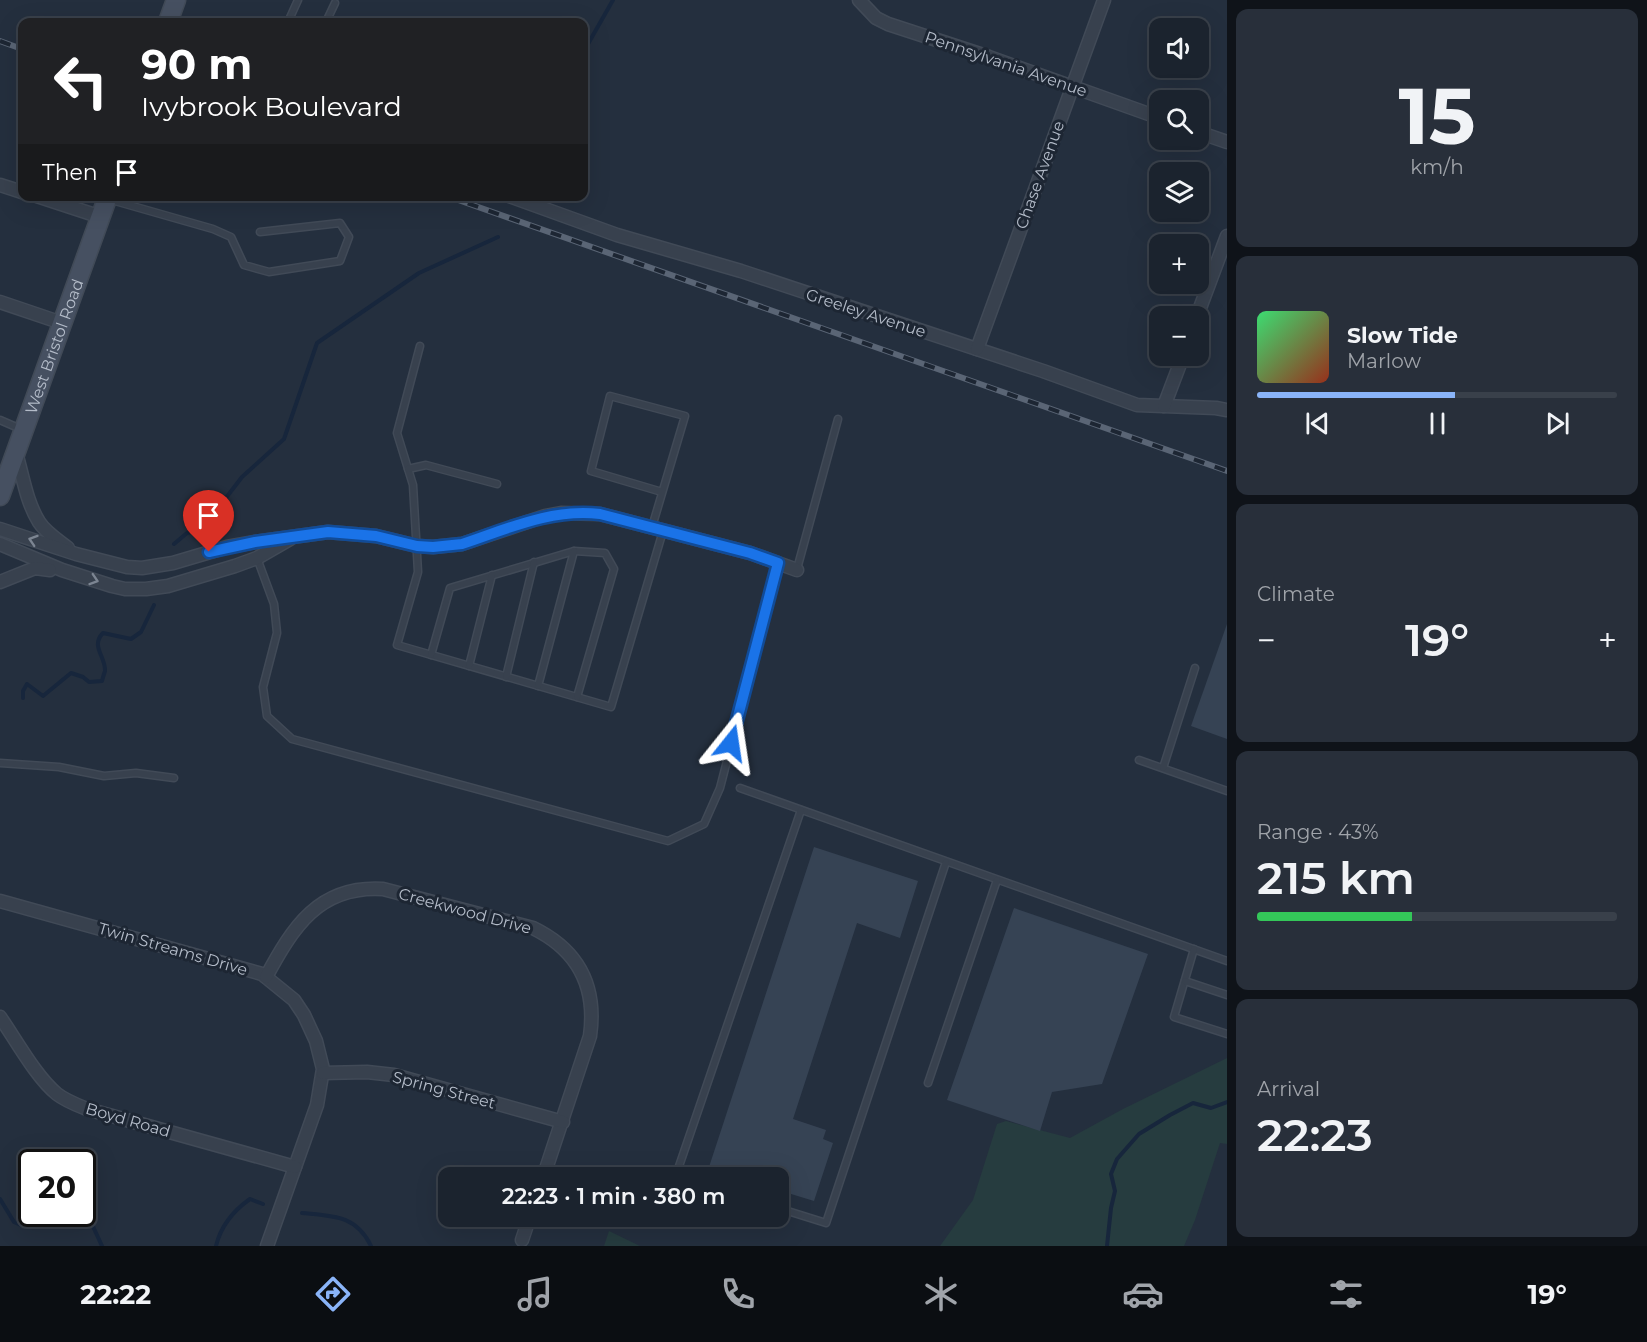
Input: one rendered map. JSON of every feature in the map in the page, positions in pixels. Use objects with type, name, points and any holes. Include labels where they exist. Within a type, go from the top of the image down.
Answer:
[{"type":"main road","points":[[169,18],[176,0]]},
{"type":"main road","name":"West Bristol Road","points":[[0,496],[107,201]]},
{"type":"street","name":"Pennsylvania Avenue","points":[[859,0],[876,18],[888,24],[1149,114]]},
{"type":"street","name":"Chase Avenue","points":[[977,349],[1104,0]]},
{"type":"street","points":[[1209,136],[1227,142]]},
{"type":"street","points":[[0,185],[18,191]]},
{"type":"street","points":[[52,201],[101,217]]},
{"type":"street","name":"Greeley Avenue","points":[[523,201],[617,235],[741,271],[977,349],[1137,405],[1227,410]]},
{"type":"street","points":[[1201,306],[1227,236]]},
{"type":"street","points":[[0,302],[62,323]]},
{"type":"street","points":[[1164,406],[1179,366]]},
{"type":"street","points":[[16,453],[31,505],[39,522],[76,554]]},
{"type":"street","points":[[0,529],[76,554],[127,567],[154,567],[227,547],[328,532],[376,536],[417,546],[433,547],[462,544],[545,516],[561,513],[600,514],[750,553],[796,570]]},
{"type":"street","points":[[0,544],[62,570],[112,586],[126,589],[151,589],[168,586],[257,558],[294,537]]},
{"type":"street","points":[[0,582],[35,568],[62,570]]},
{"type":"street","name":"Creekwood Drive","points":[[266,977],[291,935],[315,908],[331,898],[350,891],[369,888],[383,889],[532,928],[548,935],[570,955],[582,972],[592,1005],[590,1036],[547,1167]]},
{"type":"street","name":"Twin Streams Drive","points":[[1,903],[241,967],[266,977],[294,1000],[316,1041],[322,1073],[317,1106],[267,1246]]},
{"type":"street","name":"Boyd Road","points":[[0,1017],[47,1084],[73,1104],[295,1167]]},
{"type":"street","name":"Spring Street","points":[[322,1073],[367,1072],[394,1075],[563,1122]]},
{"type":"street","points":[[522,1240],[526,1227]]},
{"type":"lane","points":[[290,18],[298,0]]},
{"type":"lane","points":[[328,18],[335,3]]},
{"type":"lane","points":[[118,201],[213,229],[231,237],[244,265],[269,272],[340,261],[349,237],[340,223],[260,232]]},
{"type":"lane","points":[[420,346],[397,433],[413,485],[418,572],[397,645],[611,707],[658,529],[662,492],[685,416],[610,396],[591,471],[662,492]]},
{"type":"lane","points":[[796,570],[838,419]]},
{"type":"lane","points":[[0,420],[24,430]]},
{"type":"lane","points":[[408,469],[426,465],[497,484]]},
{"type":"lane","points":[[431,655],[450,588],[574,550],[605,553],[614,569],[577,697]]},
{"type":"lane","points":[[538,686],[574,550]]},
{"type":"lane","points":[[257,558],[274,604],[277,633],[263,687],[267,716],[292,739],[668,841],[704,824],[720,788],[778,563]]},
{"type":"lane","points":[[506,677],[534,562]]},
{"type":"lane","points":[[469,666],[492,575]]},
{"type":"lane","points":[[1163,768],[1195,668]]},
{"type":"lane","points":[[1139,760],[1227,791]]},
{"type":"lane","points":[[0,763],[59,767],[104,776],[135,773],[174,778]]},
{"type":"lane","points":[[740,788],[1227,961]]},
{"type":"lane","points":[[679,1167],[801,810]]},
{"type":"lane","points":[[789,1211],[826,1223],[946,862]]},
{"type":"lane","points":[[928,1083],[997,880]]},
{"type":"lane","points":[[1194,949],[1174,1017],[1227,1034]]},
{"type":"lane","points":[[1185,981],[1227,995]]},
{"type":"green space","points":[[1227,1058],[1227,1144],[1220,1143],[1195,1220],[1184,1246],[940,1246],[973,1200],[997,1124],[1006,1121],[1070,1138]]},
{"type":"green space","points":[[609,1231],[640,1246],[604,1246]]},
{"type":"building","points":[[1227,624],[1227,739],[1191,726]]},
{"type":"building","points":[[814,847],[918,881],[900,938],[857,923],[793,1119],[826,1130],[823,1139],[833,1143],[814,1201],[789,1193],[789,1167],[709,1167]]},
{"type":"building","points":[[1014,908],[1148,954],[1102,1084],[1052,1092],[1040,1131],[947,1100]]},
{"type":"waterway","points":[[588,44],[613,0]]},
{"type":"waterway","points":[[174,544],[187,533],[202,529],[242,477],[284,439],[317,343],[419,273],[498,237]]},
{"type":"waterway","points":[[23,698],[23,691],[27,684],[43,696],[71,673],[89,682],[102,681],[105,666],[98,647],[99,638],[103,633],[131,639],[141,632],[154,605]]},
{"type":"waterway","points":[[1107,1246],[1115,1191],[1111,1174],[1117,1159],[1139,1134],[1193,1103],[1211,1108],[1227,1102]]},
{"type":"waterway","points":[[0,1199],[14,1222],[18,1224]]},
{"type":"waterway","points":[[216,1246],[224,1225],[238,1208],[250,1199],[263,1204]]},
{"type":"waterway","points":[[302,1213],[334,1217],[351,1223],[365,1236],[371,1246]]},
{"type":"waterway","points":[[93,1227],[102,1246]]},
{"type":"railway","points":[[0,41],[18,48]]},
{"type":"railway","points":[[461,201],[1227,471]]},
{"type":"route","points":[[209,552],[255,542],[328,532],[376,536],[417,546],[462,544],[545,516],[589,512],[750,553],[778,563],[731,743]]}]
